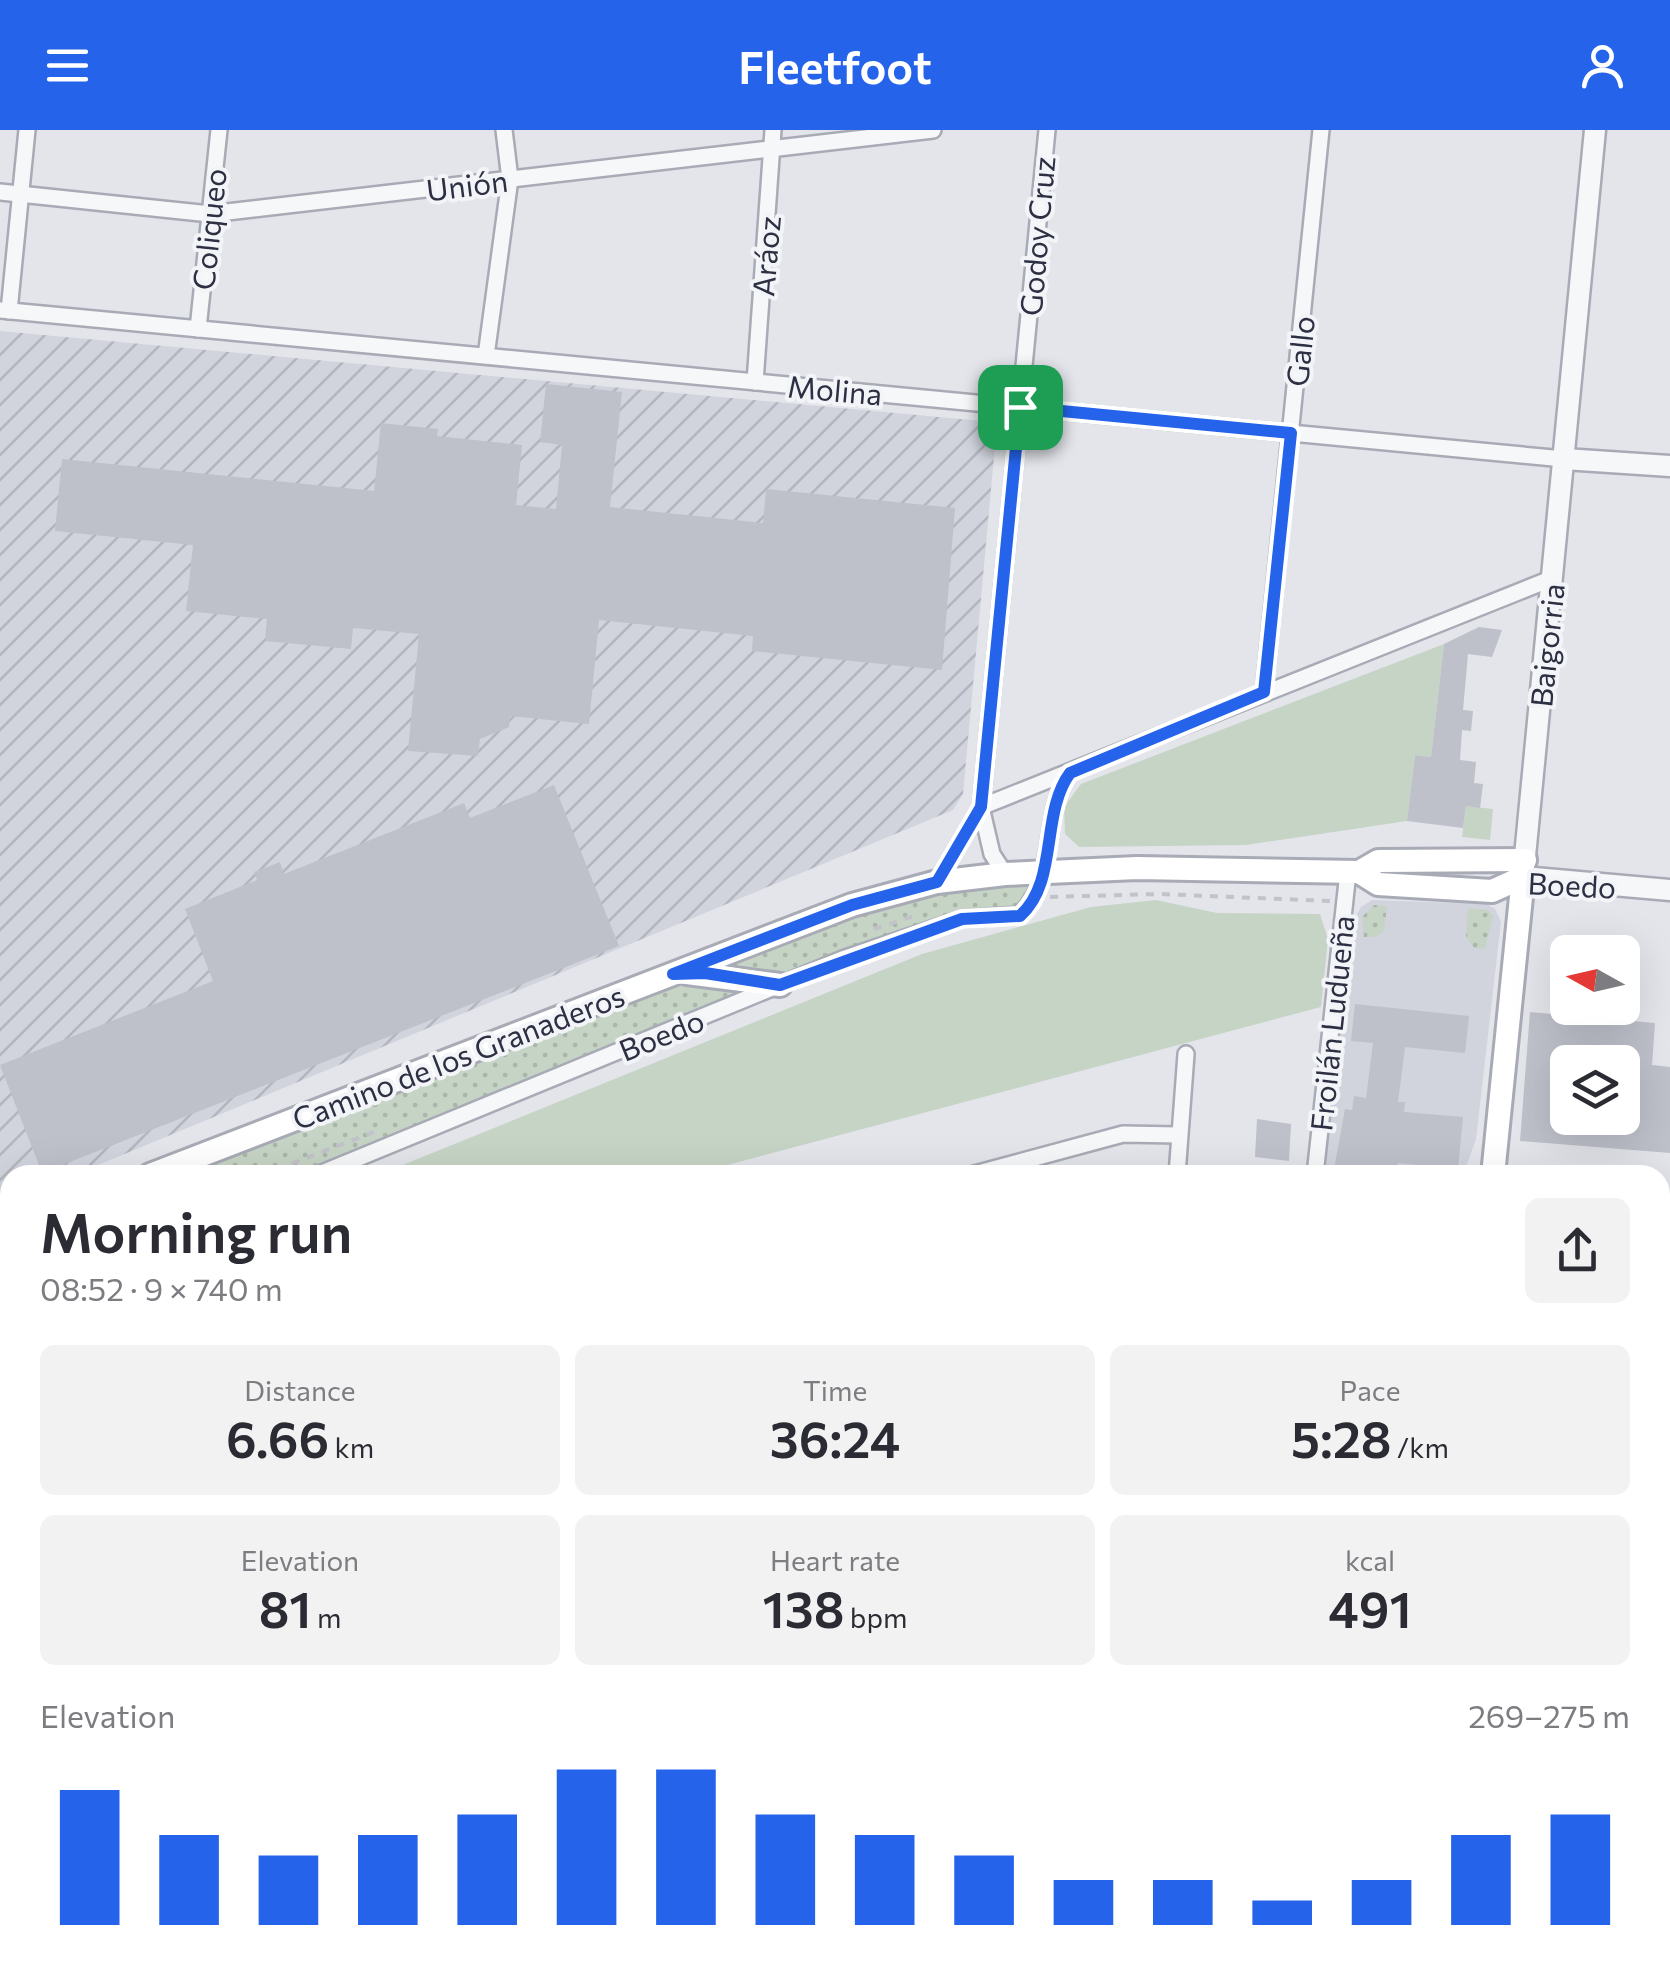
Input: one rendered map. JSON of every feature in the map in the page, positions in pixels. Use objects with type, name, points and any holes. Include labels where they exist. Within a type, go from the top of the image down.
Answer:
[{"type":"main road","name":"Boedo","points":[[1006,874],[1138,868],[1353,872],[1378,862],[1524,868]]},
{"type":"main road","name":"Baigorria","points":[[1491,1165],[1524,868]]},
{"type":"main road","name":"Camino de los Granaderos","points":[[176,1165],[852,905],[937,882],[1006,874]]},
{"type":"main road","points":[[673,974],[705,973],[780,985]]},
{"type":"street","points":[[4,310],[27,130]]},
{"type":"street","name":"Coliqueo","points":[[198,329],[219,130]]},
{"type":"street","points":[[486,356],[510,179],[504,130]]},
{"type":"street","name":"Aráoz","points":[[755,382],[775,148],[772,130]]},
{"type":"street","name":"Unión","points":[[0,192],[210,214],[933,130]]},
{"type":"street","name":"Godoy Cruz","points":[[1006,874],[992,854],[981,807],[1046,130]]},
{"type":"street","name":"Gallo","points":[[1264,692],[1321,130]]},
{"type":"street","name":"Baigorria","points":[[1524,868],[1594,130]]},
{"type":"street","name":"Molina","points":[[4,310],[1564,460],[1670,466]]},
{"type":"street","points":[[937,882],[981,807],[1553,578]]},
{"type":"street","name":"Boedo","points":[[341,1165],[780,985],[962,919],[1020,916],[1032,904],[1043,872],[1058,790],[1070,773]]},
{"type":"street","name":"Boedo","points":[[1524,868],[1670,890]]},
{"type":"street","name":"Froilán Ludueña","points":[[1315,1165],[1353,872]]},
{"type":"street","points":[[1177,1165],[1186,1054]]},
{"type":"street","points":[[1007,1165],[1123,1134],[1178,1135]]},
{"type":"shaded area","points":[[0,331],[982,421],[996,435],[963,794],[953,810],[98,1165],[0,1165]]},
{"type":"shaded area","points":[[1372,900],[1487,904],[1495,909],[1501,922],[1476,1139],[1467,1165],[1325,1165],[1352,923],[1361,907]]},
{"type":"green space","points":[[1444,644],[1431,757],[1415,755],[1407,821],[1246,845],[1079,847],[1065,834],[1064,807],[1081,784]]},
{"type":"green space","points":[[1466,806],[1493,809],[1490,840],[1462,837]]},
{"type":"green space","points":[[1043,872],[1032,905],[962,919],[342,1165],[176,1165],[852,905]]},
{"type":"green space","points":[[1156,900],[1217,913],[1320,914],[1328,939],[1321,1007],[728,1165],[403,1165],[922,954],[1091,907]]},
{"type":"green space","points":[[1374,905],[1387,906],[1384,931],[1376,937],[1364,937],[1362,917]]},
{"type":"green space","points":[[1468,908],[1488,910],[1493,916],[1485,949],[1474,948],[1466,937]]},
{"type":"building","points":[[546,384],[622,392],[610,507],[763,523],[766,489],[955,508],[942,670],[752,651],[753,636],[599,620],[589,724],[510,716],[509,727],[480,739],[478,756],[408,751],[419,634],[353,628],[351,649],[265,641],[267,619],[186,611],[193,545],[55,531],[62,459],[374,491],[381,423],[438,429],[437,436],[522,445],[516,505],[556,509],[562,445],[540,442]]},
{"type":"building","points":[[1479,627],[1502,630],[1492,657],[1468,654],[1463,710],[1473,711],[1471,731],[1462,730],[1460,760],[1476,762],[1474,783],[1483,784],[1480,808],[1466,806],[1463,828],[1407,821],[1415,755],[1431,757],[1444,644]]},
{"type":"building","points":[[554,785],[619,946],[62,1165],[39,1165],[0,1065],[213,981],[185,909],[257,880],[254,872],[280,862],[284,874],[464,803],[470,818]]},
{"type":"building","points":[[1355,1004],[1469,1016],[1465,1053],[1405,1047],[1398,1102],[1405,1102],[1404,1112],[1463,1117],[1458,1165],[1335,1165],[1345,1109],[1352,1110],[1354,1096],[1366,1098],[1373,1043],[1351,1041]]},
{"type":"building","points":[[1530,1012],[1550,1014],[1550,1025],[1655,1023],[1652,1065],[1670,1067],[1670,1153],[1520,1141]]},
{"type":"building","points":[[1257,1119],[1291,1124],[1289,1161],[1255,1157]]},
{"type":"route","points":[[1020,407],[1291,433],[1264,692],[1070,773],[1058,790],[1043,872],[1032,904],[1020,916],[962,919],[845,958],[780,985],[705,973],[673,974],[852,905],[937,882],[963,840],[981,807],[1020,407]]}]
